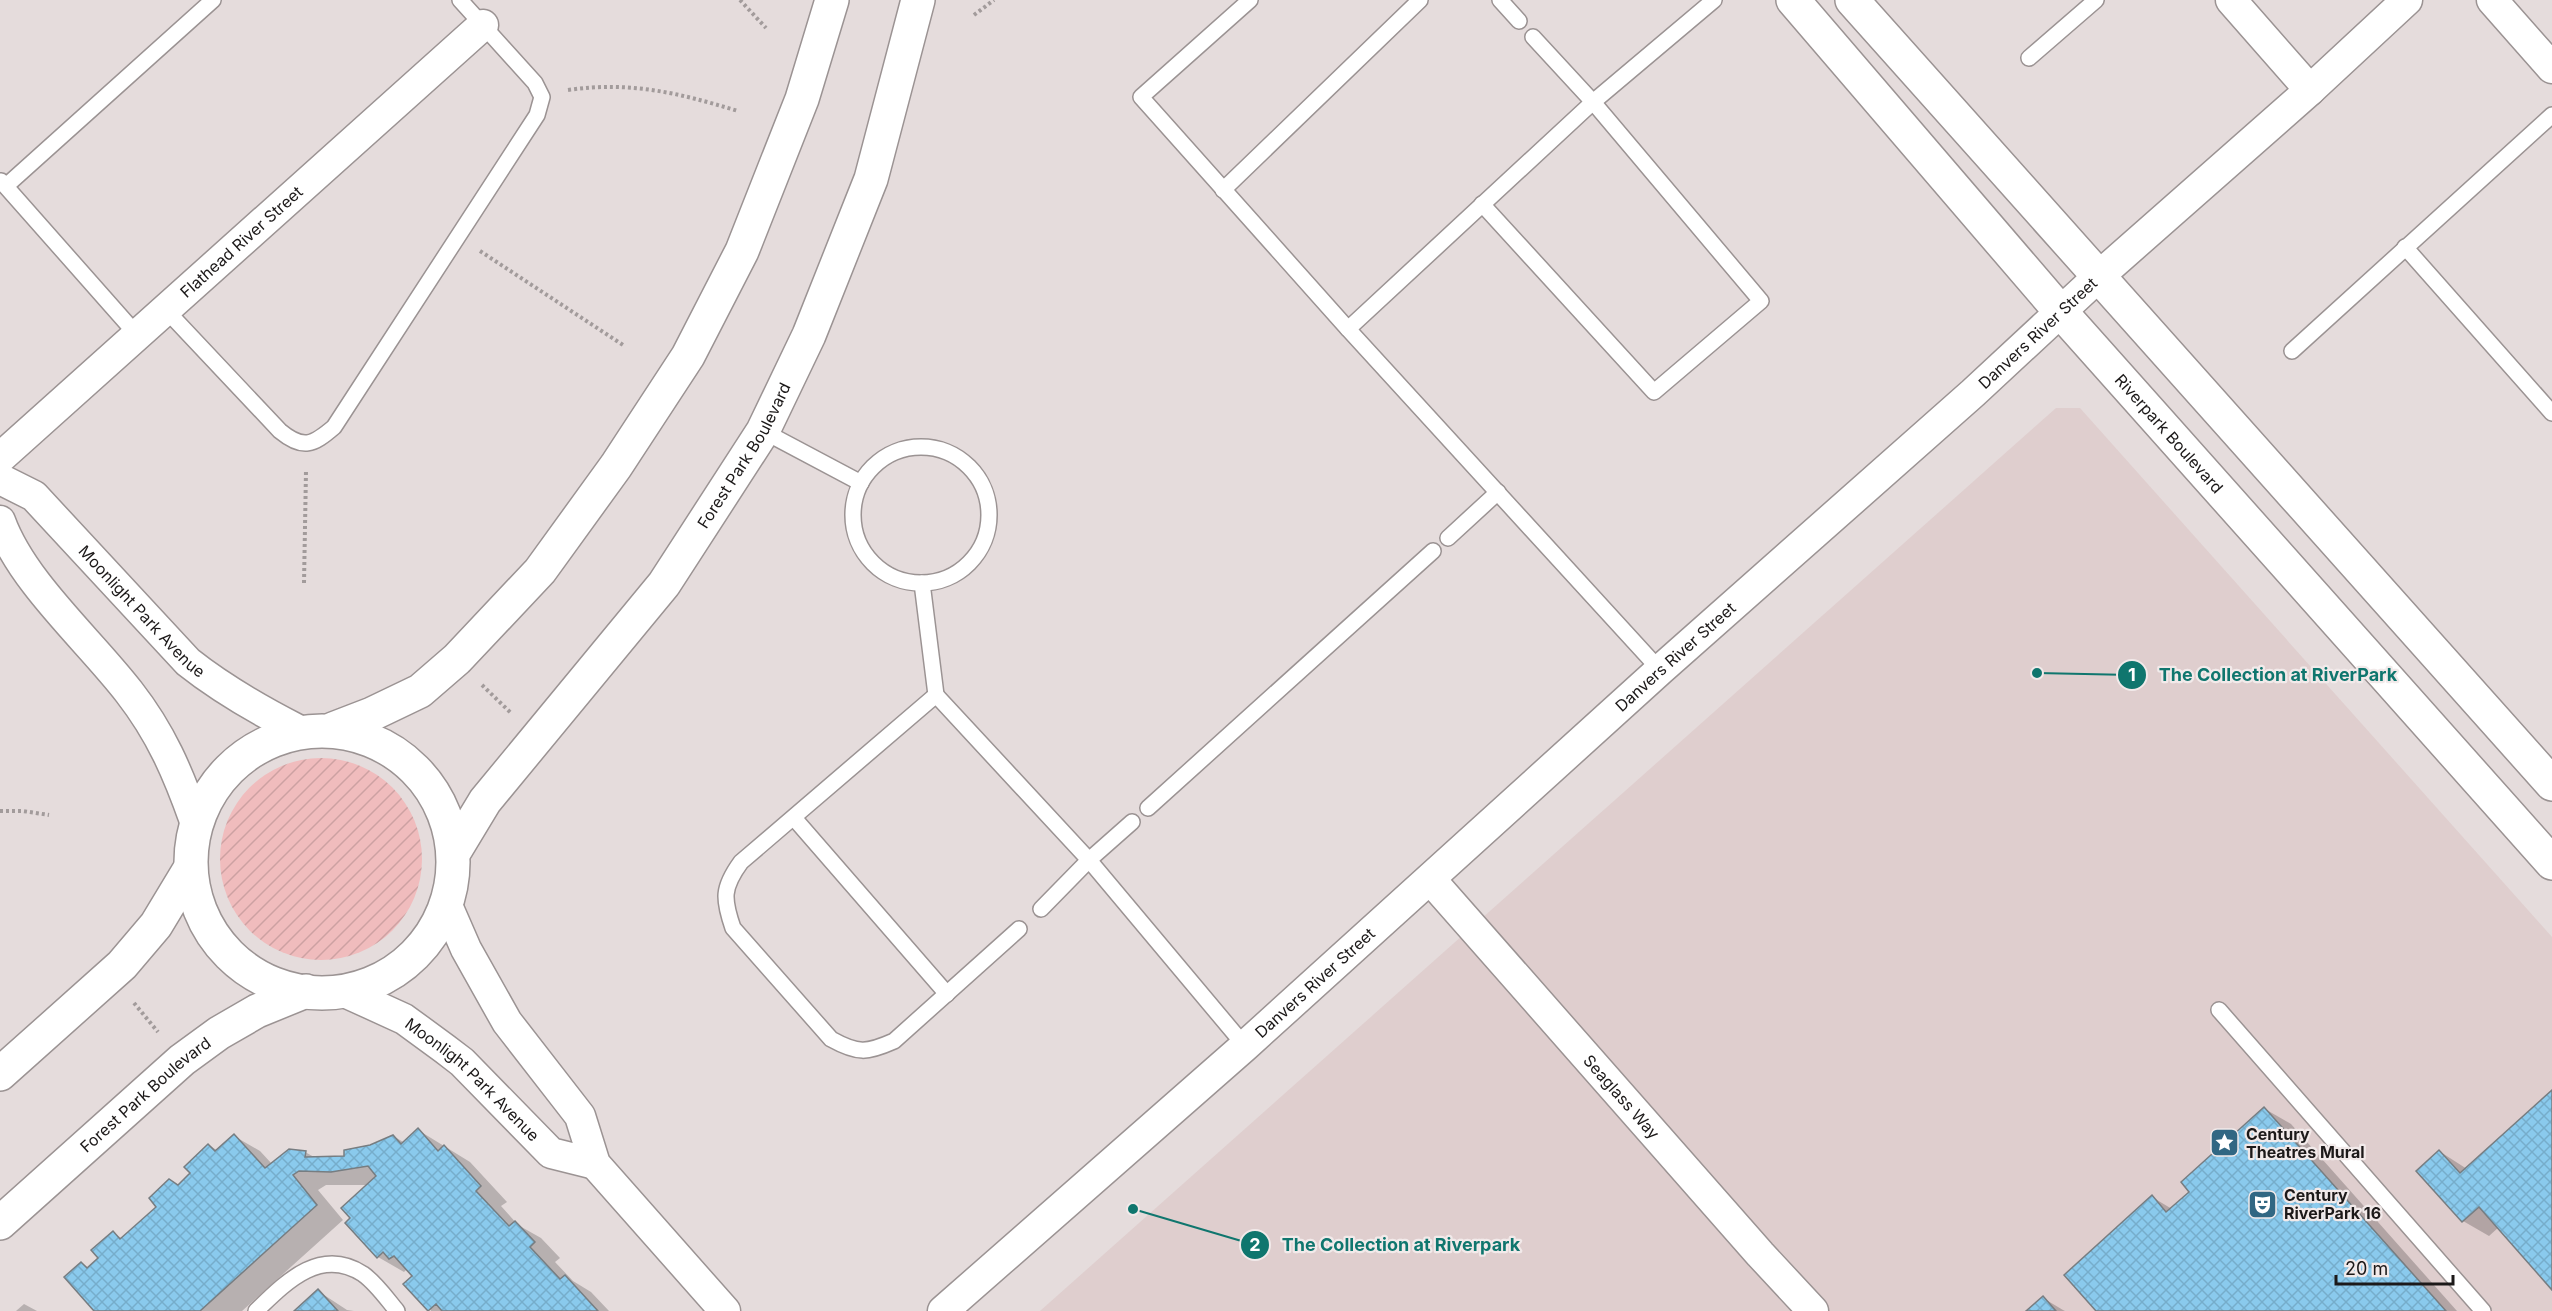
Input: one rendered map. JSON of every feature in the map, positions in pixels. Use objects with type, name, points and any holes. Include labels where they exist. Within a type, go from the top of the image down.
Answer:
[{"type":"street","points":[[333,729],[420,691],[457,659],[540,571],[616,466],[688,356],[742,251],[802,99],[832,0]]},
{"type":"street","name":"Forest Park Boulevard","points":[[456,849],[485,801],[664,584],[763,431],[809,335],[871,179],[918,0]]},
{"type":"street","name":"Riverpark Boulevard","points":[[1793,0],[2060,311],[2552,863]]},
{"type":"street","points":[[1852,0],[2552,784]]},
{"type":"street","points":[[2230,0],[2310,90]]},
{"type":"street","name":"Danvers River Street","points":[[943,1311],[1245,1046],[1660,670],[2310,90],[2407,0]]},
{"type":"street","points":[[2492,0],[2552,69]]},
{"type":"street","name":"Flathead River Street","points":[[0,458],[483,25]]},
{"type":"street","name":"Moonlight Park Avenue","points":[[0,479],[34,496],[188,662],[218,686],[246,704],[296,729]]},
{"type":"street","points":[[0,521],[28,573],[130,693],[158,731],[178,773],[195,821]]},
{"type":"street","points":[[0,1074],[122,965],[156,925],[188,872],[195,821],[211,788],[232,762],[259,741],[296,729],[313,727],[333,729],[371,745],[405,766],[436,802],[456,849],[455,881],[449,910],[427,946],[391,975],[347,993],[306,991],[257,975],[222,946],[203,916],[188,872]]},
{"type":"street","name":"Seaglass Way","points":[[1430,879],[1767,1262],[1814,1311]]},
{"type":"street","points":[[449,910],[466,949],[507,1022],[580,1116],[595,1164],[725,1311]]},
{"type":"street","name":"Forest Park Boulevard","points":[[0,1223],[182,1060],[219,1033],[257,1011],[306,991]]},
{"type":"street","name":"Moonlight Park Avenue","points":[[347,993],[404,1019],[462,1062],[551,1153],[595,1164]]},
{"type":"lane","points":[[138,336],[3,183],[213,0]]},
{"type":"lane","points":[[166,310],[292,441],[307,444],[318,440],[334,427],[537,115],[542,97],[535,83],[460,0]]},
{"type":"lane","points":[[1250,0],[1141,97],[1348,329],[1660,670]]},
{"type":"lane","points":[[1223,190],[1420,0]]},
{"type":"lane","points":[[1500,0],[1519,21]]},
{"type":"lane","points":[[1348,329],[1593,102],[1714,0]]},
{"type":"lane","points":[[2029,58],[2096,0]]},
{"type":"lane","points":[[1482,204],[1654,392],[1761,300],[1593,102],[1533,37]]},
{"type":"lane","points":[[2292,351],[2552,115]]},
{"type":"lane","points":[[2405,247],[2552,413]]},
{"type":"lane","points":[[763,431],[861,483]]},
{"type":"lane","points":[[913,447],[935,448],[955,456],[972,470],[984,489],[989,510],[987,532],[978,552],[963,569],[944,580],[922,584],[899,580],[879,569],[864,551],[855,530],[854,506],[861,483],[874,466],[892,454],[913,447]]},
{"type":"lane","points":[[1448,538],[1498,492]]},
{"type":"lane","points":[[1148,808],[1433,551]]},
{"type":"lane","points":[[922,584],[936,695],[1089,860],[1245,1046]]},
{"type":"lane","points":[[936,695],[741,862],[728,880],[725,905],[733,928],[831,1038],[848,1048],[871,1051],[894,1041],[1019,929]]},
{"type":"lane","points":[[794,818],[947,994]]},
{"type":"lane","points":[[1041,909],[1089,860],[1132,822]]},
{"type":"lane","points":[[2219,1010],[2484,1311]]},
{"type":"lane","points":[[256,1311],[290,1279],[314,1266],[342,1264],[364,1275],[397,1311]]},
{"type":"path","points":[[740,0],[765,28]]},
{"type":"path","points":[[974,15],[994,0]]},
{"type":"path","points":[[559,92],[592,87],[652,88],[684,94],[738,111]]},
{"type":"path","points":[[458,237],[623,345]]},
{"type":"path","points":[[304,582],[307,444]]},
{"type":"path","points":[[475,677],[518,720]]},
{"type":"path","points":[[0,811],[15,810],[49,815]]},
{"type":"path","points":[[133,1001],[160,1034]]},
{"type":"shaded area","points":[[2056,408],[2080,408],[2552,937],[2552,1311],[1040,1311]]},
{"type":"shaded area","points":[[311,758],[331,758],[350,762],[369,770],[399,795],[410,811],[418,830],[422,859],[418,888],[410,907],[385,937],[369,948],[350,956],[331,960],[311,960],[292,956],[273,948],[243,923],[232,907],[224,888],[220,869],[220,849],[224,830],[232,811],[257,781],[273,770],[292,762]]},
{"type":"building","points":[[2552,1090],[2552,1290],[2479,1207],[2462,1222],[2416,1171],[2439,1150],[2460,1173]]},
{"type":"building","name":"Century RiverPark 16","points":[[2264,1107],[2446,1311],[2096,1311],[2064,1275],[2152,1195],[2166,1212],[2189,1192],[2181,1182]]},
{"type":"building","points":[[418,1128],[438,1151],[444,1145],[481,1186],[476,1191],[509,1226],[515,1221],[535,1242],[530,1247],[560,1279],[565,1275],[598,1311],[442,1311],[436,1304],[428,1311],[403,1284],[412,1276],[394,1256],[389,1259],[383,1252],[377,1258],[345,1223],[350,1218],[341,1208],[376,1176],[368,1166],[331,1172],[299,1171],[293,1175],[317,1205],[200,1311],[94,1311],[64,1277],[81,1262],[87,1268],[98,1258],[91,1250],[113,1231],[120,1239],[156,1207],[149,1198],[169,1179],[178,1185],[190,1173],[184,1167],[208,1144],[215,1151],[234,1134],[265,1168],[289,1149],[306,1151],[305,1157],[344,1156],[344,1150],[370,1145],[393,1135],[401,1144]]},
{"type":"building","points":[[318,1289],[338,1311],[294,1311]]},
{"type":"building","points":[[2043,1296],[2056,1311],[2026,1311]]},
{"type":"place","name":"The Collection at RiverPark","points":[[2037,673]]},
{"type":"place","name":"Century Theatres Mural","points":[[2225,1143]]},
{"type":"place","name":"Century RiverPark 16","points":[[2263,1204]]},
{"type":"place","name":"The Collection at Riverpark","points":[[1133,1209]]}]
